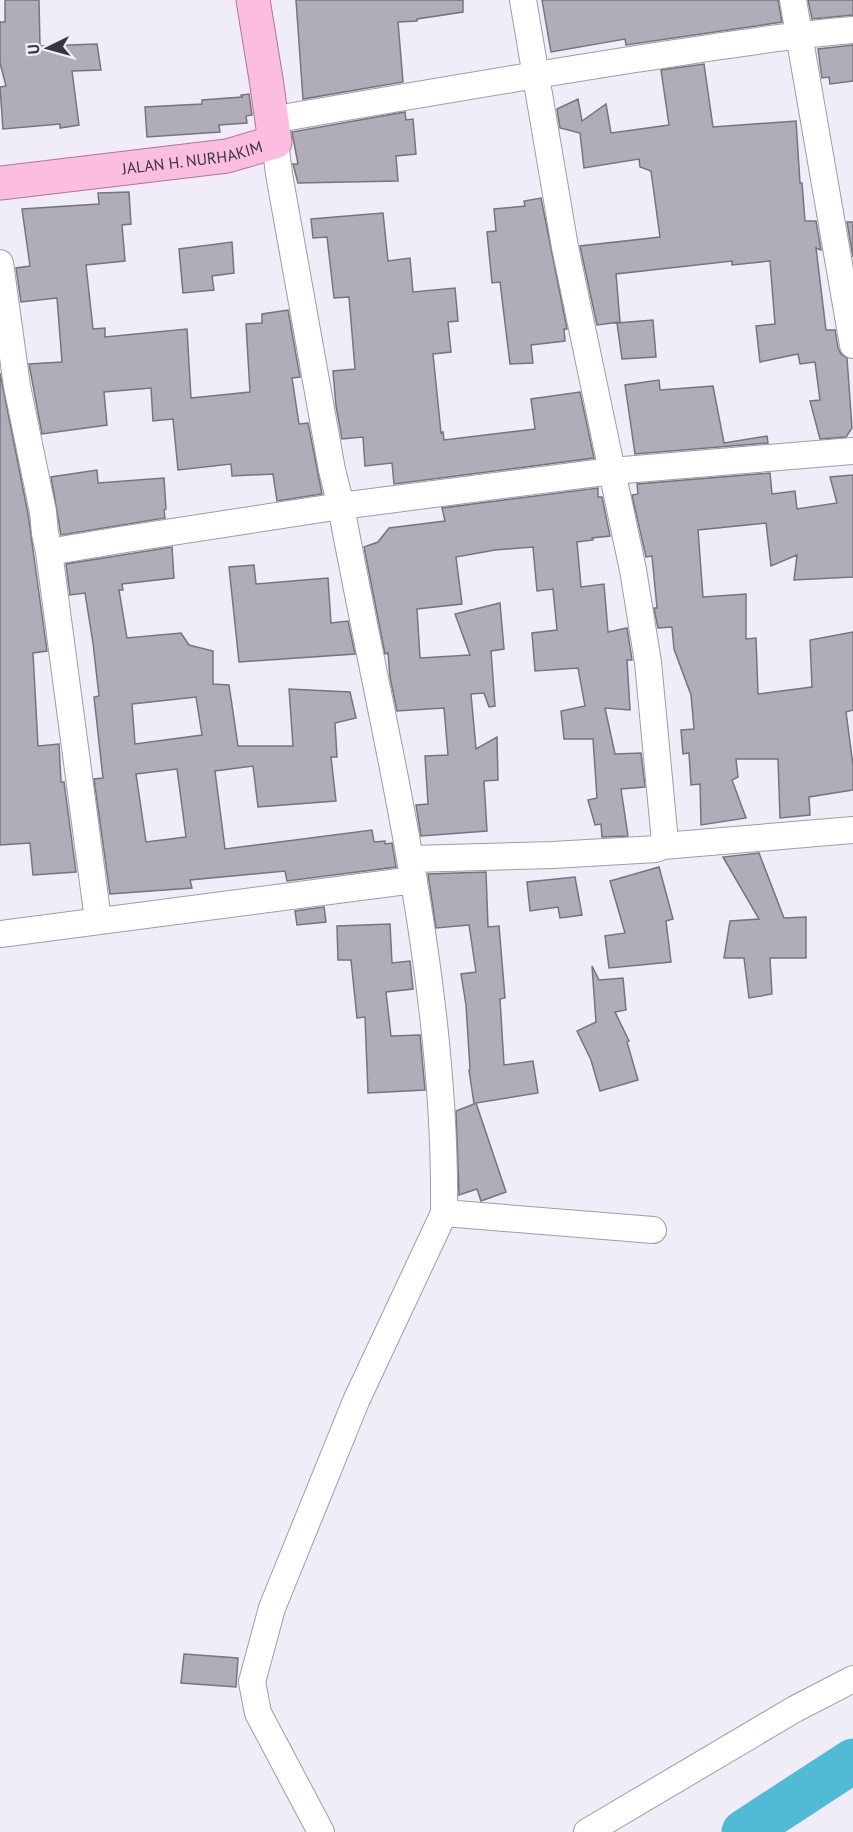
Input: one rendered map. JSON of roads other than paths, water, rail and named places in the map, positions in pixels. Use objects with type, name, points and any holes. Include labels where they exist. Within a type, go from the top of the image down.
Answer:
[{"type":"main road","name":"JALAN H. NURHAKIM","points":[[0,183],[227,156],[273,131],[253,0]]},
{"type":"street","points":[[523,0],[565,247],[633,570],[648,662],[665,842],[663,846]]},
{"type":"street","points":[[793,0],[853,345]]},
{"type":"street","points":[[321,1832],[258,1713],[252,1682],[272,1608],[356,1401],[444,1213],[446,1185],[437,1045],[413,869],[330,459],[273,131],[536,74],[799,34],[853,30]]},
{"type":"street","points":[[0,263],[17,386],[49,552],[98,921]]},
{"type":"street","points":[[49,552],[341,507],[612,471],[853,451]]},
{"type":"street","points":[[0,934],[98,921],[413,869],[853,830]]},
{"type":"street","points":[[444,1213],[653,1230]]},
{"type":"street","points":[[587,1832],[795,1709],[853,1678]]},
{"type":"waterway","points":[[744,1832],[853,1761]]}]
